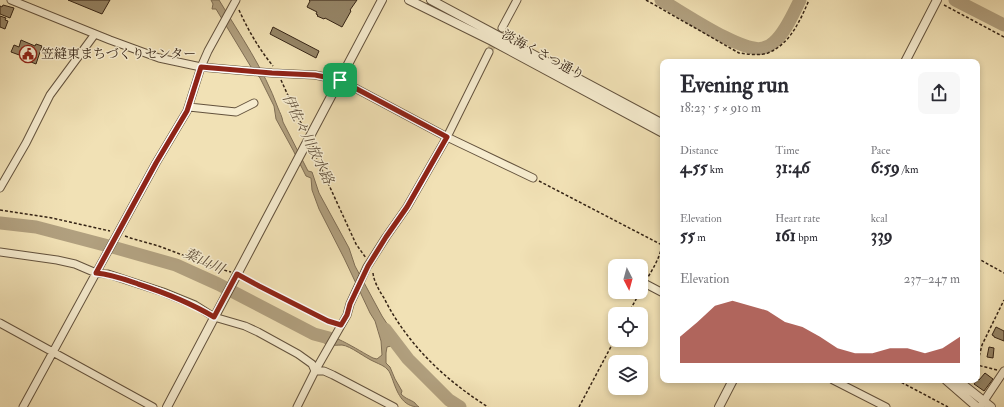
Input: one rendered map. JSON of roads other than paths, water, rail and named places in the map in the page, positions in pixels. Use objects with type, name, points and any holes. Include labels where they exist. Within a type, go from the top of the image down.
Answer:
[{"type":"street","points":[[11,0],[159,58],[201,67],[315,75],[340,80],[447,137],[533,178]]},
{"type":"street","points":[[167,407],[382,0]]},
{"type":"street","name":"淡海くさつ通り","points":[[409,0],[492,41],[660,131]]},
{"type":"street","name":"淡海くさつ通り","points":[[431,0],[660,122]]},
{"type":"street","points":[[502,28],[518,0]]},
{"type":"street","points":[[907,59],[937,0]]},
{"type":"street","points":[[23,407],[156,163],[190,107],[201,67],[234,3]]},
{"type":"street","points":[[0,188],[26,143],[50,94],[95,34]]},
{"type":"street","points":[[297,407],[315,371],[347,315],[369,264],[407,207],[447,137],[489,52]]},
{"type":"street","points":[[190,107],[236,112],[254,103]]},
{"type":"street","points":[[0,252],[63,261],[163,292],[195,305],[214,317],[245,326],[298,354],[312,364],[315,371]]},
{"type":"street","points":[[648,285],[660,291]]},
{"type":"street","points":[[0,323],[153,407]]},
{"type":"street","points":[[315,371],[324,371],[333,375],[394,407]]},
{"type":"street","points":[[980,405],[1004,371]]},
{"type":"street","points":[[719,407],[731,383]]},
{"type":"street","points":[[839,383],[886,407]]},
{"type":"street","points":[[950,383],[980,405],[991,407]]},
{"type":"street","points":[[960,383],[980,405]]},
{"type":"waterway","points":[[661,0],[727,38],[741,45],[754,48],[766,47],[778,38],[789,22],[800,0]]},
{"type":"waterway","points":[[955,0],[1004,25]]},
{"type":"waterway","name":"葉山川","points":[[0,223],[36,227],[176,265],[218,284],[314,334],[329,338]]},
{"type":"waterway","name":"葉山川","points":[[385,330],[408,359],[449,400],[460,407]]},
{"type":"tunnel","points":[[489,52],[502,28]]},
{"type":"place","name":"笠縫東まちづくりセンター","points":[[28,54]]},
{"type":"water label","name":"伊佐々川放水路","points":[[308,139]]}]
